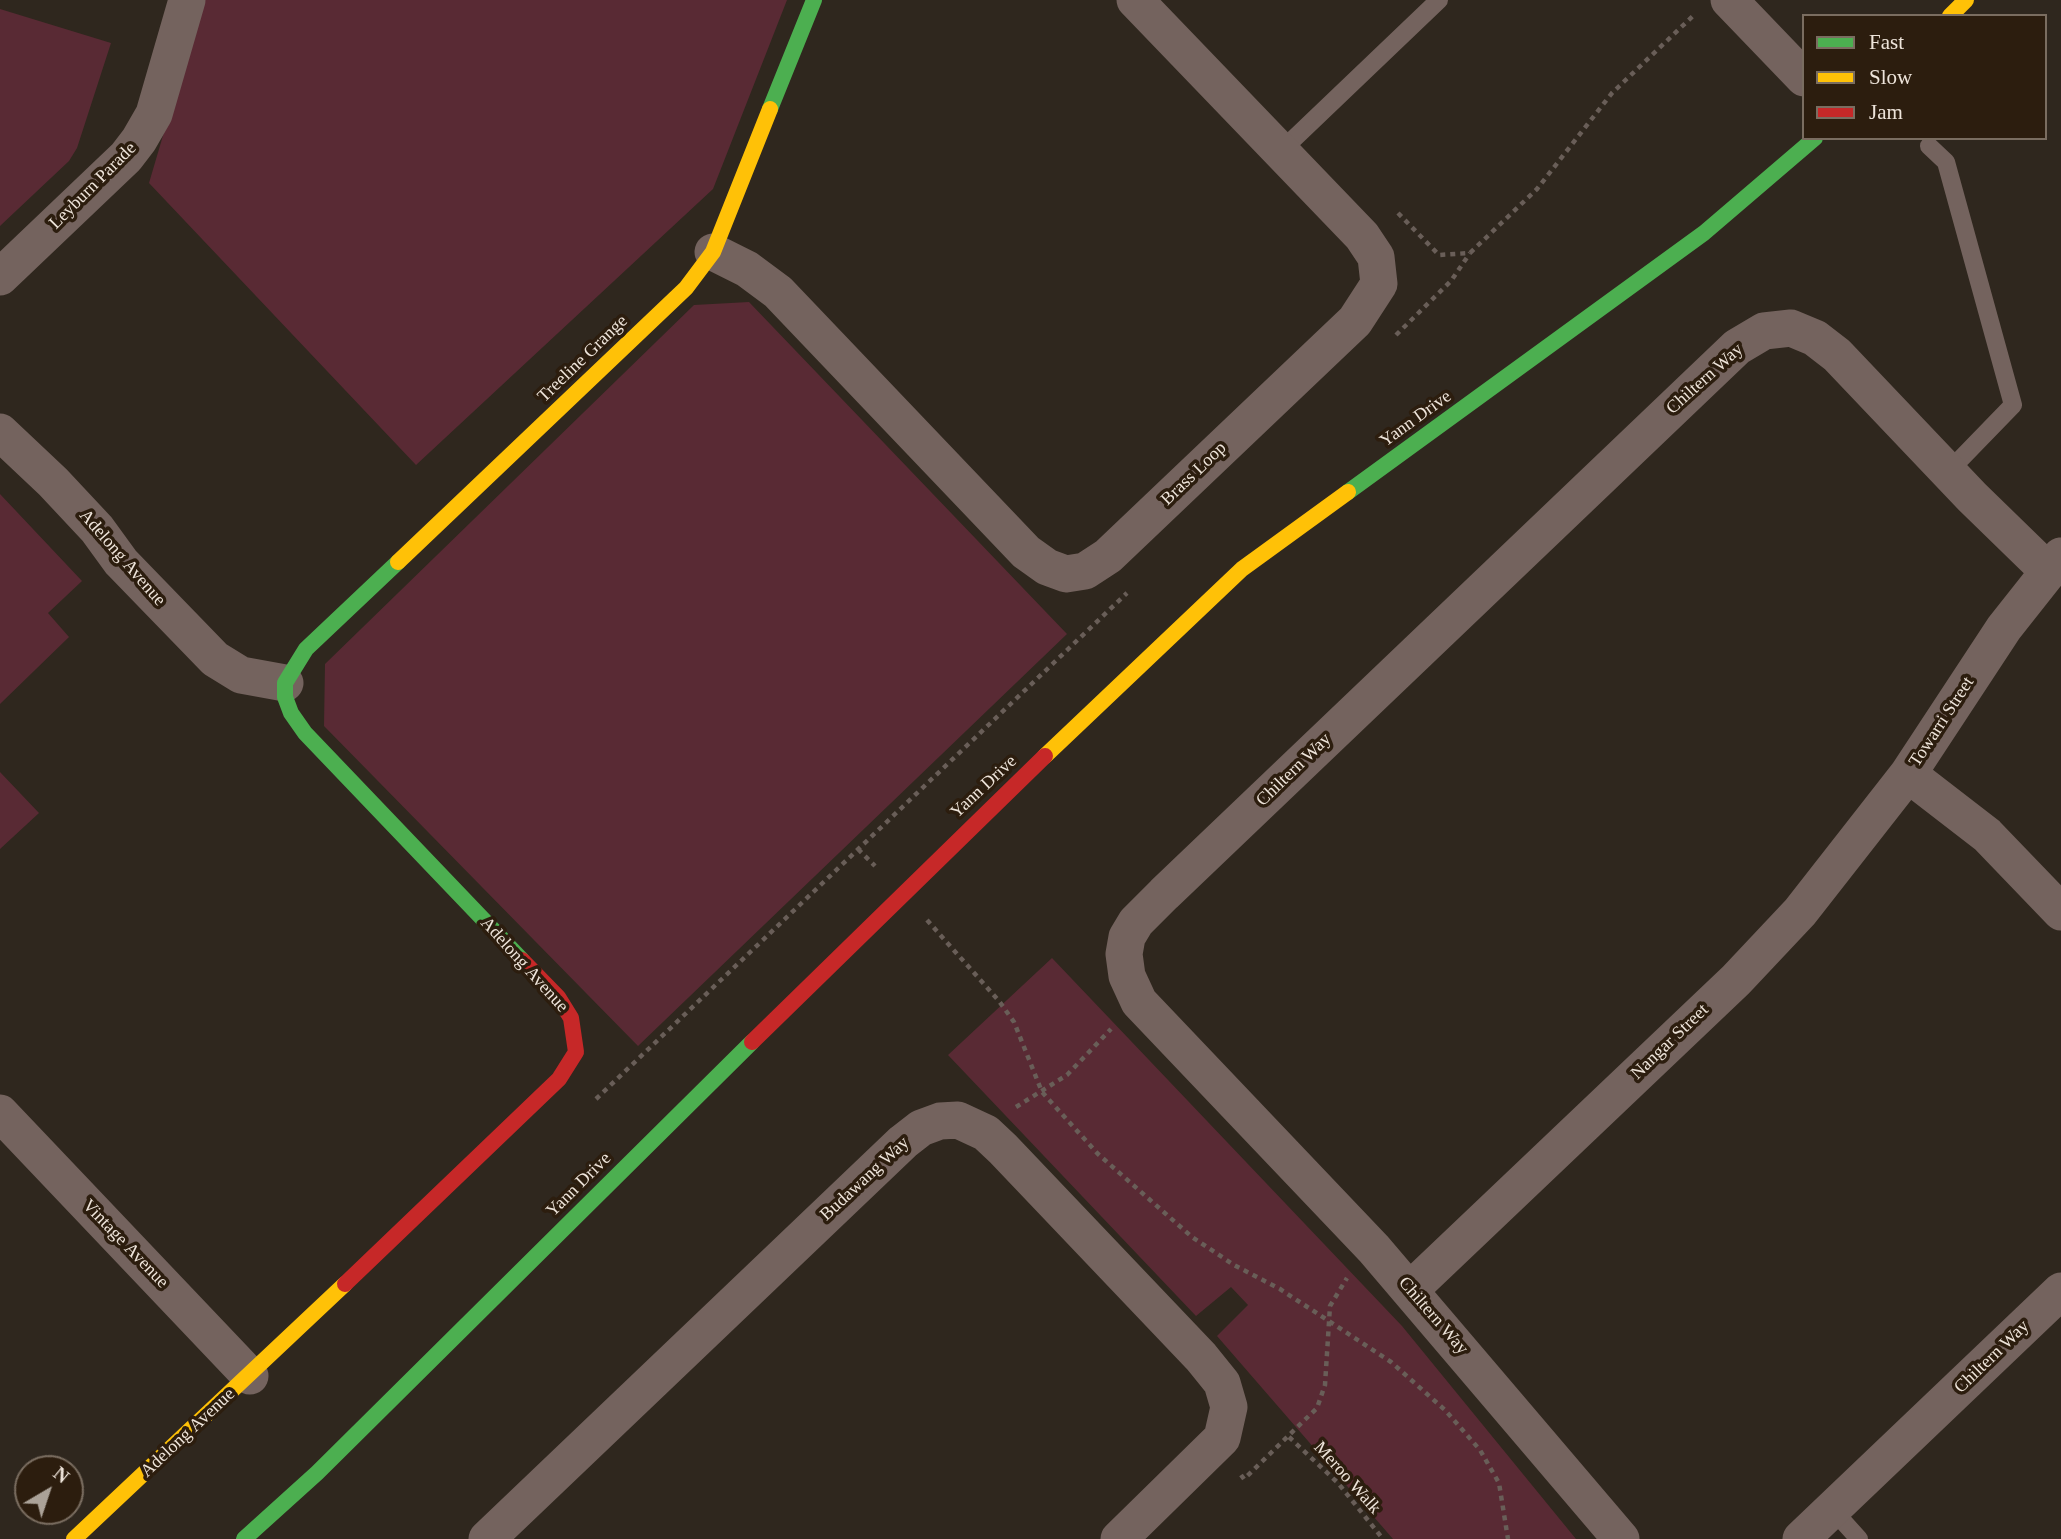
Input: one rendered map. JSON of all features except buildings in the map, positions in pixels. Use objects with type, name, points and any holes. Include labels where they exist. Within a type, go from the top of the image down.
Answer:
[{"type":"street","name":"Leyburn Parade","points":[[0,277],[126,157],[139,140],[154,114],[187,0]]},
{"type":"street","name":"Treeline Grange","points":[[285,683],[306,649],[686,288],[713,252],[814,0]]},
{"type":"street","name":"Brass Loop","points":[[713,252],[747,269],[778,292],[1026,552],[1047,567],[1066,574],[1085,571],[1108,556],[1345,330],[1379,284],[1376,257],[1362,236],[1135,0]]},
{"type":"street","points":[[1952,14],[1966,0]]},
{"type":"street","points":[[1715,4],[1802,76]]},
{"type":"street","name":"Yann Drive","points":[[244,1539],[317,1473],[903,892],[1242,569],[1704,233],[1813,140]]},
{"type":"street","name":"Chiltern Way","points":[[1620,1539],[1374,1249],[1139,1002],[1127,975],[1124,954],[1127,937],[1136,922],[1737,347],[1765,331],[1791,328],[1815,338],[1837,355],[1948,472],[2054,563]]},
{"type":"street","name":"Adelong Avenue","points":[[0,432],[62,491],[97,528],[121,562],[215,659],[241,675],[285,683],[285,697],[291,713],[305,733],[558,997],[571,1018],[576,1052],[559,1079],[250,1376],[74,1539]]},
{"type":"street","name":"Towarri Street","points":[[2054,563],[2004,628],[1908,774],[1987,835],[2061,912]]},
{"type":"street","name":"Nangar Street","points":[[1410,1290],[1763,951],[1800,912],[1908,774]]},
{"type":"street","name":"Vintage Avenue","points":[[0,1113],[250,1376]]},
{"type":"street","name":"Budawang Way","points":[[487,1539],[903,1142],[921,1128],[940,1121],[958,1120],[986,1133],[1201,1357],[1222,1383],[1229,1407],[1222,1438],[1119,1539]]},
{"type":"street","name":"Chiltern Way","points":[[1801,1539],[2061,1291]]},
{"type":"lane","points":[[1281,151],[1439,0]]},
{"type":"lane","points":[[1929,146],[1945,162],[2013,405],[1948,472]]},
{"type":"lane","points":[[1832,1509],[1859,1539]]},
{"type":"path","points":[[1398,213],[1439,255],[1470,253],[1537,189],[1612,93],[1715,4]]},
{"type":"path","points":[[858,849],[903,892],[1014,1022],[1042,1092],[1098,1154],[1192,1237],[1391,1362],[1445,1410],[1480,1450],[1499,1483],[1508,1539]]},
{"type":"path","points":[[986,1133],[1015,1107],[1068,1075],[1139,1002]]},
{"type":"path","points":[[1328,1320],[1336,1293],[1353,1269],[1374,1249]]},
{"type":"path","name":"Meroo Walk","points":[[1328,1320],[1325,1385],[1317,1408],[1289,1437],[1338,1483],[1383,1539]]},
{"type":"shaded area","points":[[203,0],[787,0],[713,189],[416,465],[149,183]]},
{"type":"shaded area","points":[[0,9],[111,43],[77,148],[69,161],[0,226]]},
{"type":"shaded area","points":[[749,302],[1067,634],[638,1046],[324,726],[325,664],[694,305]]},
{"type":"shaded area","points":[[0,494],[82,581],[48,613],[69,637],[0,704]]},
{"type":"shaded area","points":[[0,772],[39,813],[0,849]]},
{"type":"shaded area","points":[[1052,958],[1402,1326],[1576,1539],[1393,1539],[1217,1336],[1248,1305],[1231,1287],[1196,1316],[948,1055]]},
{"type":"traffic: fast","points":[[770,109],[814,0]]},
{"type":"traffic: fast","points":[[1348,492],[1704,233],[1813,140]]},
{"type":"traffic: fast","points":[[398,562],[306,649],[285,683],[285,697],[291,713],[305,733],[522,960]]},
{"type":"traffic: fast","points":[[244,1539],[317,1473],[752,1042]]},
{"type":"traffic: slow","points":[[1952,14],[1966,0]]},
{"type":"traffic: slow","points":[[398,562],[686,288],[713,252],[770,109]]},
{"type":"traffic: slow","points":[[1045,756],[1242,569],[1348,492]]},
{"type":"traffic: slow","points":[[74,1539],[345,1284]]},
{"type":"traffic: jam","points":[[752,1042],[1045,756]]},
{"type":"traffic: jam","points":[[345,1284],[559,1079],[576,1052],[571,1018],[558,997],[522,960]]}]
